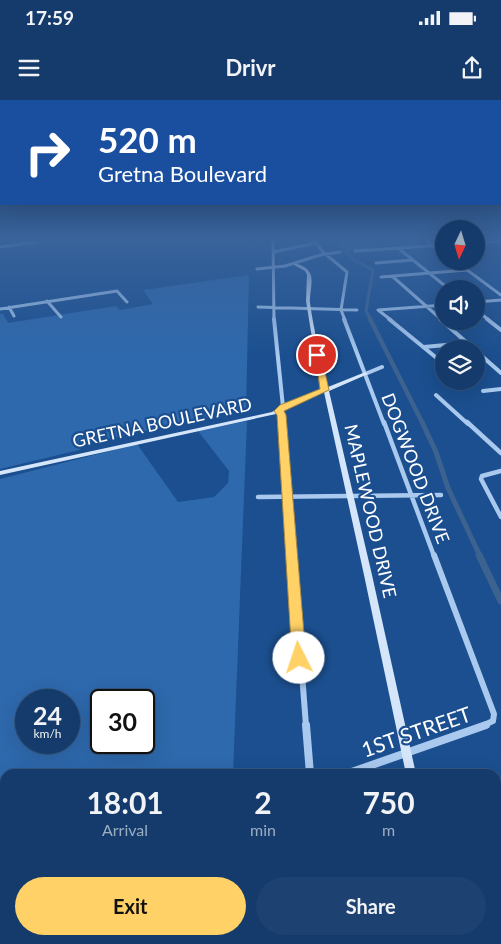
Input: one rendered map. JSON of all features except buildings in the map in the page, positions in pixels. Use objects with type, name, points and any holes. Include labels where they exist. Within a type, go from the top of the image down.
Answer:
[{"type":"street","points":[[274,278],[274,308],[281,409],[310,769]]},
{"type":"street","name":"MAPLEWOOD DRIVE","points":[[310,278],[309,309],[325,390],[410,769]]},
{"type":"street","points":[[341,310],[347,278]]},
{"type":"street","points":[[395,278],[464,340]]},
{"type":"street","points":[[478,278],[501,295]]},
{"type":"street","points":[[0,308],[117,291],[127,302]]},
{"type":"street","points":[[485,301],[501,300]]},
{"type":"street","points":[[47,302],[61,317]]},
{"type":"street","points":[[435,305],[378,310],[435,357]]},
{"type":"street","points":[[9,307],[14,316]]},
{"type":"street","points":[[258,307],[357,310]]},
{"type":"street","name":"DOGWOOD DRIVE","points":[[341,310],[494,710],[494,718]]},
{"type":"street","points":[[485,317],[501,330]]},
{"type":"street","points":[[423,347],[435,346]]},
{"type":"street","points":[[485,359],[501,373]]},
{"type":"street","name":"GRETNA BOULEVARD","points":[[0,473],[281,409],[382,368]]},
{"type":"street","points":[[484,391],[501,389]]},
{"type":"street","points":[[436,395],[501,453]]},
{"type":"street","points":[[501,471],[485,474],[481,479],[501,516]]},
{"type":"street","points":[[258,497],[441,495]]},
{"type":"street","name":"1ST STREET","points":[[361,769],[489,724],[494,718]]},
{"type":"shaded area","points":[[225,278],[249,278],[246,410],[90,443],[79,450],[0,469],[0,314],[3,314],[8,323],[116,306],[120,310],[153,304],[143,290]]},
{"type":"shaded area","points":[[247,421],[233,769],[0,769],[0,479],[137,444],[178,502],[214,497],[228,483],[229,471],[198,431]]},
{"type":"waterway","points":[[371,320],[366,311],[372,278]]},
{"type":"waterway","points":[[370,319],[422,422]]},
{"type":"waterway","points":[[422,422],[436,452],[448,488],[480,556]]},
{"type":"waterway","points":[[479,555],[501,601]]},
{"type":"route","points":[[299,658],[282,415],[279,411],[283,407],[325,390],[317,355]]}]
